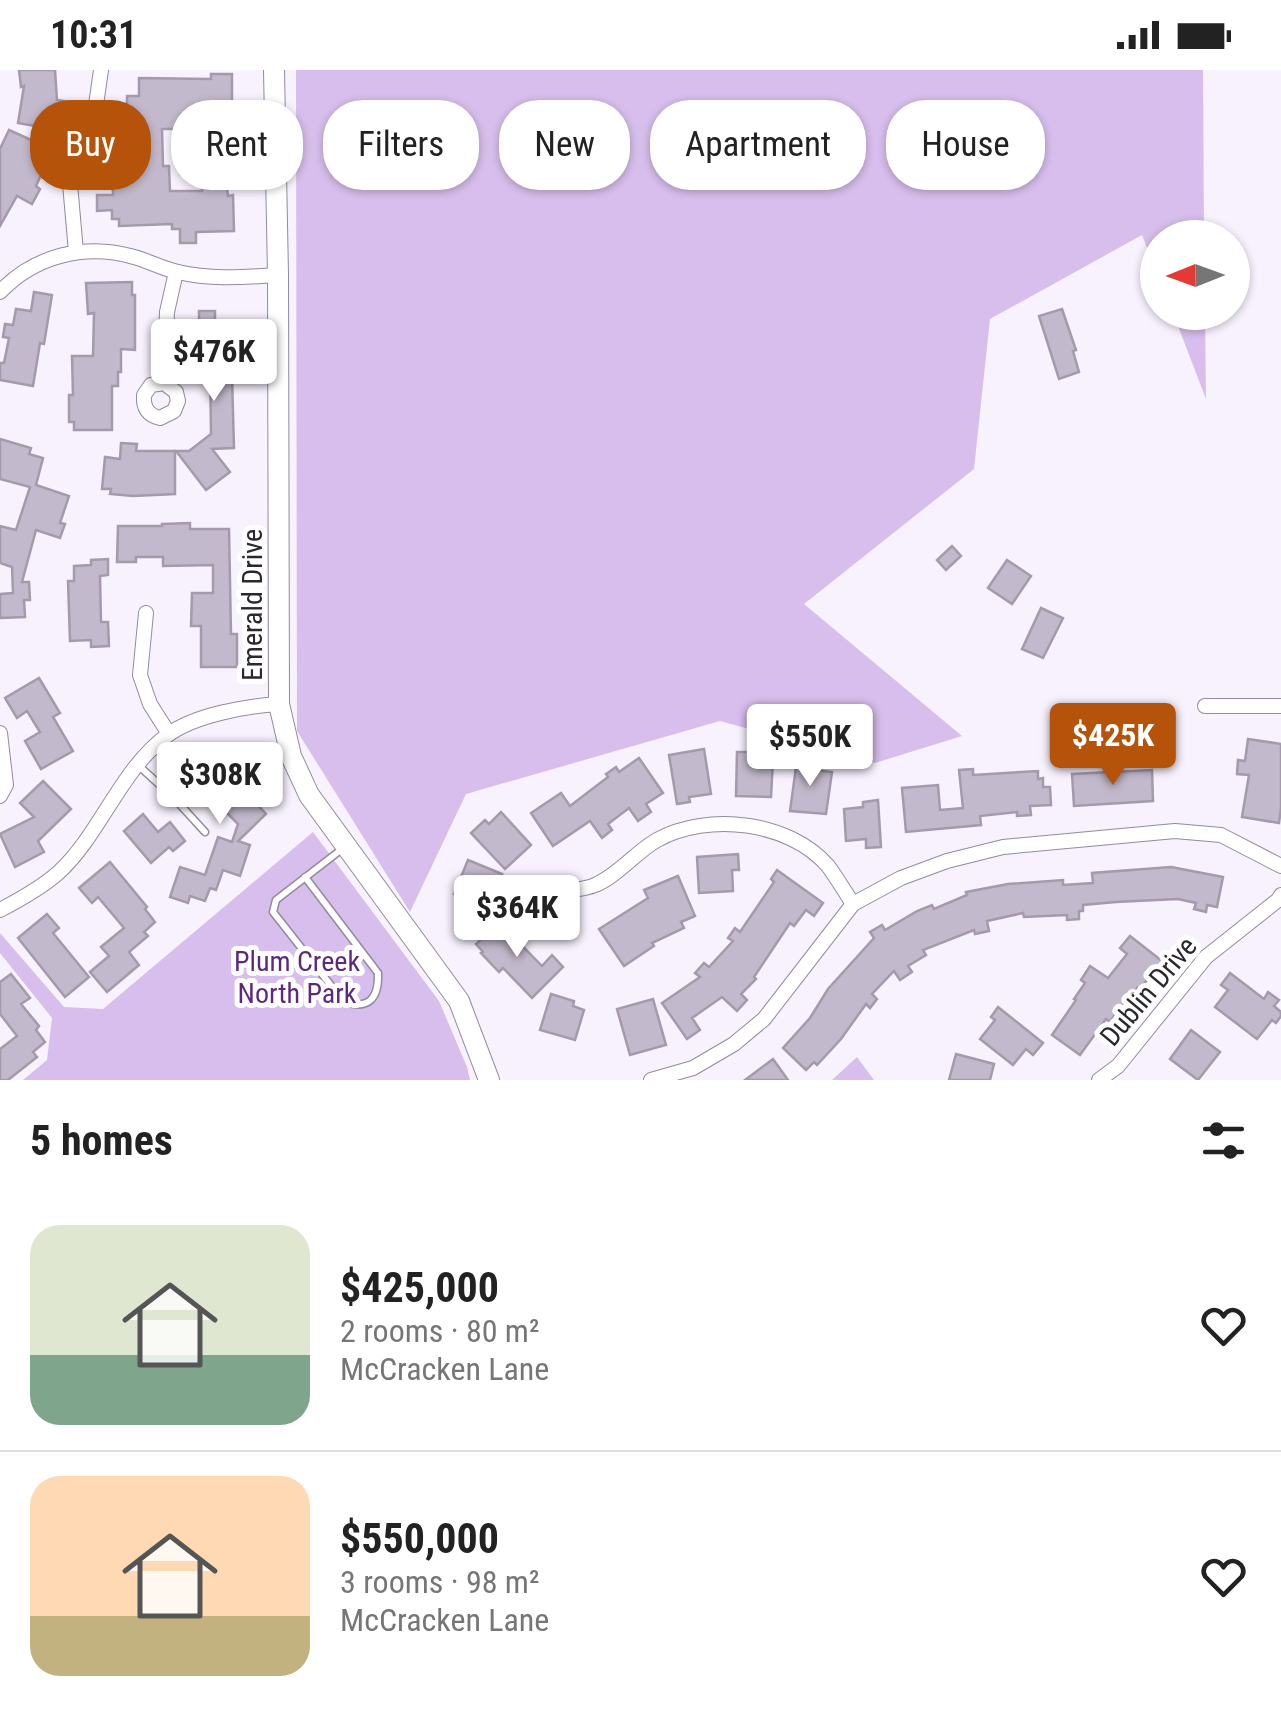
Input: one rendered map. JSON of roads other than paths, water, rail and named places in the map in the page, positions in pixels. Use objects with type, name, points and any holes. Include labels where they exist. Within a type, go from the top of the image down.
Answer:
[{"type":"street","points":[[76,252],[70,184],[76,154],[95,112],[101,70]]},
{"type":"street","name":"Emerald Drive","points":[[274,70],[279,704],[291,756],[309,795],[459,1001],[489,1080]]},
{"type":"street","points":[[0,292],[12,280],[49,258],[104,250],[176,272],[237,278],[278,276]]},
{"type":"street","points":[[164,383],[168,312],[176,272]]},
{"type":"street","points":[[146,613],[140,675],[150,704],[169,734]]},
{"type":"street","points":[[0,910],[60,871],[138,765],[169,734],[208,717],[279,704]]},
{"type":"street","points":[[1205,706],[1281,706]]},
{"type":"street","points":[[0,734],[6,785],[0,796]]},
{"type":"street","points":[[557,892],[595,885],[658,839],[727,823],[762,827],[793,840],[826,864],[853,904]]},
{"type":"street","points":[[650,1080],[693,1068],[734,1044],[764,1020],[853,904],[901,878],[947,861],[1003,847],[1175,831],[1221,835],[1281,866]]},
{"type":"street","name":"Dublin Drive","points":[[1100,1080],[1118,1066],[1206,957],[1281,895]]},
{"type":"lane","points":[[138,765],[205,832]]},
{"type":"lane","points":[[305,878],[378,974],[375,995],[366,1004],[344,1002],[273,912],[276,900],[346,845]]},
{"type":"park label","name":"Plum Creek North Park","points":[[297,977]]}]
